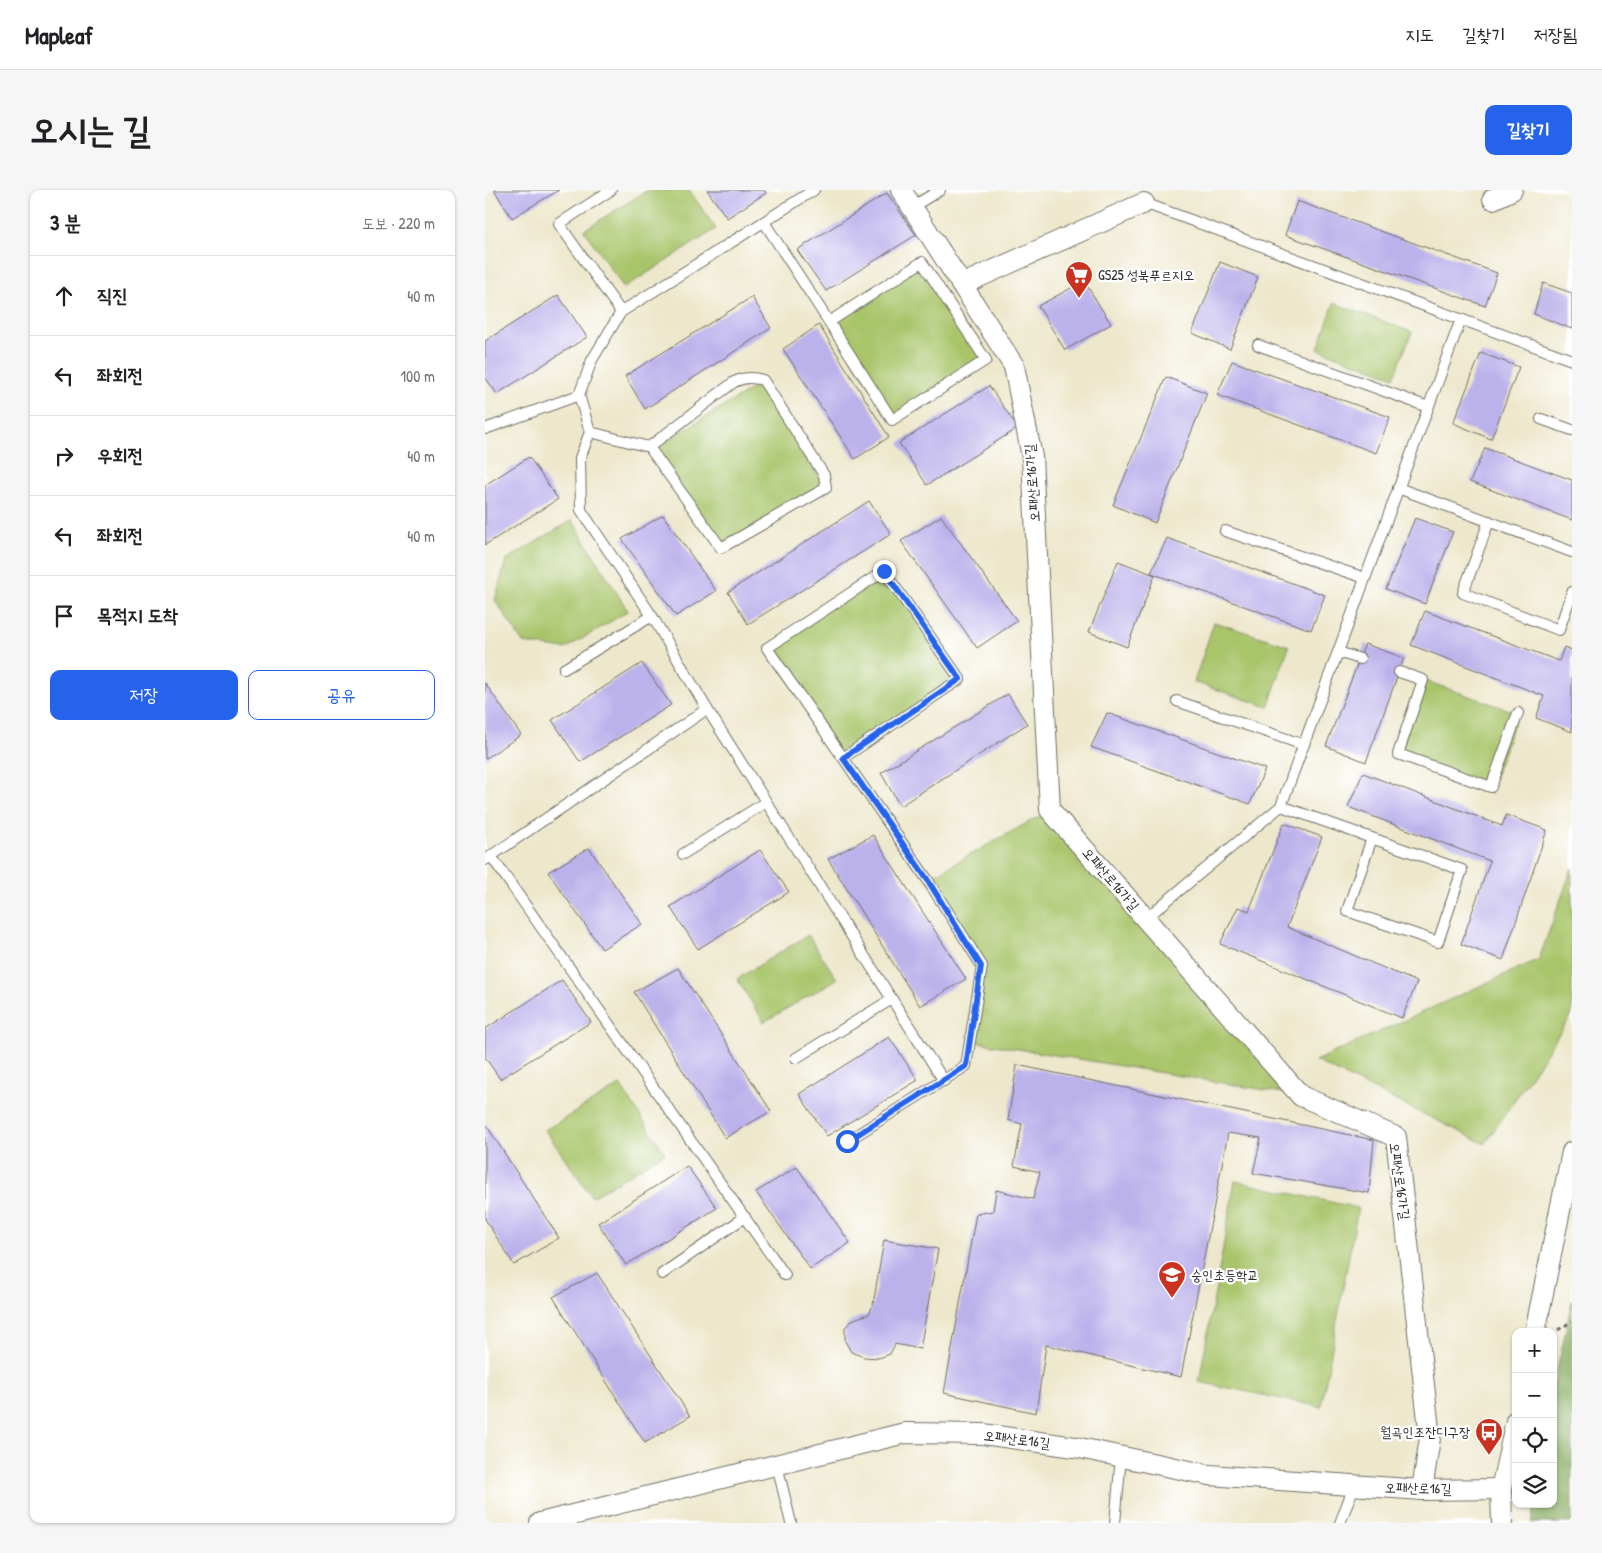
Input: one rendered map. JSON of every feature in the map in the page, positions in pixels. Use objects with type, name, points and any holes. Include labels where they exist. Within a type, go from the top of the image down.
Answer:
[{"type":"street","name":"오패산로16가길","points":[[901,190],[1014,366],[1032,457],[1050,810],[1301,1096],[1396,1136],[1430,1438],[1422,1490]]},
{"type":"street","points":[[1493,199],[1512,190]]},
{"type":"street","points":[[961,285],[1144,203]]},
{"type":"street","points":[[1536,1328],[1572,1152]]},
{"type":"street","name":"오패산로16길","points":[[540,1523],[905,1433],[983,1434],[1075,1447],[1209,1475],[1422,1490],[1501,1489]]},
{"type":"street","points":[[1502,1523],[1501,1489],[1512,1439]]},
{"type":"lane","points":[[611,190],[559,224],[621,312]]},
{"type":"lane","points":[[814,190],[621,312],[592,360],[579,395],[590,432],[580,458],[581,510],[652,616],[707,709],[944,1081]]},
{"type":"lane","points":[[912,207],[940,190]]},
{"type":"lane","points":[[1144,203],[1572,360]]},
{"type":"lane","points":[[764,222],[892,420],[986,360],[922,262],[829,322]]},
{"type":"lane","points":[[1145,919],[1281,806],[1461,319]]},
{"type":"lane","points":[[1258,345],[1428,407]]},
{"type":"lane","points":[[590,432],[649,447],[721,548],[827,488],[824,476],[763,380],[745,377],[734,382],[649,447]]},
{"type":"lane","points":[[485,430],[579,395]]},
{"type":"lane","points":[[1541,419],[1572,430]]},
{"type":"lane","points":[[1398,488],[1572,552]]},
{"type":"lane","points":[[1489,521],[1463,593],[1559,630],[1572,592]]},
{"type":"lane","points":[[1225,531],[1365,578]]},
{"type":"lane","points":[[843,758],[960,679],[884,571],[767,648],[843,758],[927,879],[981,966],[966,1066],[847,1141]]},
{"type":"lane","points":[[564,669],[652,616]]},
{"type":"lane","points":[[1338,652],[1359,659]]},
{"type":"lane","points":[[1399,672],[1423,680],[1398,754],[1491,787],[1518,713]]},
{"type":"lane","points":[[1177,701],[1304,745]]},
{"type":"lane","points":[[707,709],[488,858],[785,1275]]},
{"type":"lane","points":[[683,854],[766,802]]},
{"type":"lane","points":[[1281,806],[1372,838],[1462,870],[1438,942],[1347,910],[1372,838]]},
{"type":"lane","points":[[796,1058],[892,999]]},
{"type":"lane","points":[[662,1274],[745,1217]]},
{"type":"lane","points":[[1115,1523],[1121,1457]]},
{"type":"lane","points":[[777,1465],[791,1523]]},
{"type":"lane","points":[[1340,1523],[1354,1486]]},
{"type":"path","points":[[1557,1330],[1572,1321]]},
{"type":"green space","points":[[648,190],[689,190],[716,229],[624,288],[584,230]]},
{"type":"green space","points":[[922,262],[986,360],[892,420],[829,322]]},
{"type":"green space","points":[[1334,303],[1412,332],[1394,377],[1318,349]]},
{"type":"green space","points":[[760,384],[825,486],[721,546],[654,448]]},
{"type":"green space","points":[[572,520],[628,611],[565,649],[523,643],[495,600],[506,560]]},
{"type":"green space","points":[[884,571],[960,679],[843,758],[767,648]]},
{"type":"green space","points":[[1214,622],[1289,646],[1268,707],[1194,682]]},
{"type":"green space","points":[[1423,680],[1518,713],[1491,787],[1398,754]]},
{"type":"green space","points":[[1050,810],[1301,1096],[970,1041],[981,966],[927,879]]},
{"type":"green space","points":[[1572,868],[1572,1015],[1485,1144],[1315,1061],[1539,959]]},
{"type":"green space","points":[[808,935],[837,979],[764,1022],[737,979]]},
{"type":"green space","points":[[620,1085],[665,1153],[592,1197],[545,1130]]},
{"type":"green space","points":[[1235,1181],[1358,1208],[1321,1407],[1199,1382]]},
{"type":"green space","points":[[1572,1301],[1572,1523],[1532,1523],[1534,1508],[1557,1508],[1557,1370]]},
{"type":"building","points":[[494,190],[559,190],[512,218]]},
{"type":"building","points":[[707,190],[764,190],[766,193],[727,218]]},
{"type":"building","points":[[887,193],[916,235],[826,291],[797,250]]},
{"type":"building","points":[[1297,201],[1497,273],[1485,306],[1285,235]]},
{"type":"building","points":[[1220,262],[1258,277],[1230,349],[1192,333]]},
{"type":"building","points":[[1084,281],[1111,324],[1065,350],[1038,306]]},
{"type":"building","points":[[1543,283],[1572,293],[1572,329],[1534,314]]},
{"type":"building","points":[[558,295],[587,337],[497,394],[485,377],[485,341]]},
{"type":"building","points":[[752,297],[771,328],[645,409],[625,376]]},
{"type":"building","points":[[819,325],[889,437],[855,459],[783,349]]},
{"type":"building","points":[[1481,353],[1519,367],[1491,439],[1453,423]]},
{"type":"building","points":[[1232,361],[1390,417],[1376,453],[1217,395]]},
{"type":"building","points":[[1166,377],[1207,393],[1155,523],[1113,505]]},
{"type":"building","points":[[989,386],[1018,428],[927,485],[899,443]]},
{"type":"building","points":[[1485,448],[1572,480],[1572,520],[1470,482]]},
{"type":"building","points":[[529,457],[558,499],[485,545],[485,485]]},
{"type":"building","points":[[869,501],[891,534],[748,624],[728,592]]},
{"type":"building","points":[[663,515],[716,591],[676,616],[622,539]]},
{"type":"building","points":[[941,516],[1017,621],[977,648],[901,541]]},
{"type":"building","points":[[1415,518],[1453,532],[1425,604],[1386,589]]},
{"type":"building","points":[[1167,538],[1325,595],[1311,630],[1151,573]]},
{"type":"building","points":[[1118,561],[1155,575],[1127,647],[1089,632]]},
{"type":"building","points":[[1425,611],[1559,661],[1564,647],[1572,650],[1572,732],[1536,718],[1544,696],[1411,645]]},
{"type":"building","points":[[1365,644],[1404,658],[1366,762],[1326,746]]},
{"type":"building","points":[[642,663],[671,705],[580,762],[552,720]]},
{"type":"building","points":[[485,683],[521,735],[485,759]]},
{"type":"building","points":[[1008,694],[1027,724],[900,806],[881,773]]},
{"type":"building","points":[[1107,713],[1265,769],[1250,804],[1091,747]]},
{"type":"building","points":[[1363,773],[1502,826],[1506,815],[1547,830],[1503,960],[1461,944],[1490,861],[1348,807]]},
{"type":"building","points":[[1284,823],[1322,837],[1287,927],[1417,982],[1402,1018],[1220,944],[1238,907],[1249,911]]},
{"type":"building","points":[[873,835],[966,979],[920,1006],[828,859]]},
{"type":"building","points":[[589,848],[642,924],[602,949],[548,872]]},
{"type":"building","points":[[760,850],[789,892],[698,949],[670,907]]},
{"type":"building","points":[[678,968],[771,1111],[725,1138],[634,992]]},
{"type":"building","points":[[562,980],[591,1022],[500,1079],[485,1057],[485,1029]]},
{"type":"building","points":[[889,1037],[918,1080],[827,1136],[799,1094]]},
{"type":"building","points":[[1017,1065],[1374,1140],[1369,1193],[1253,1173],[1261,1138],[1228,1133],[1181,1377],[1046,1345],[1036,1413],[944,1393],[976,1214],[993,1211],[996,1190],[1033,1199],[1040,1172],[1014,1166],[1022,1124],[1008,1120]]},
{"type":"building","points":[[485,1123],[559,1238],[514,1265],[485,1219]]},
{"type":"building","points":[[687,1166],[717,1208],[626,1265],[598,1223]]},
{"type":"building","points":[[797,1167],[850,1243],[810,1269],[756,1192]]},
{"type":"building","points":[[884,1240],[938,1249],[920,1349],[895,1344],[890,1354],[879,1358],[864,1357],[851,1352],[845,1341],[845,1327],[854,1319],[869,1314],[873,1305]]},
{"type":"building","points":[[597,1273],[690,1416],[645,1443],[553,1297]]},
{"type":"place","name":"GS25 성북푸르지오","points":[[1079,299]]},
{"type":"place","name":"숭인초등학교","points":[[1172,1299]]},
{"type":"place","name":"월곡인조잔디구장","points":[[1489,1456]]},
{"type":"route","points":[[847,1141],[966,1066],[981,966],[927,879],[843,758],[960,679],[884,571]]}]
